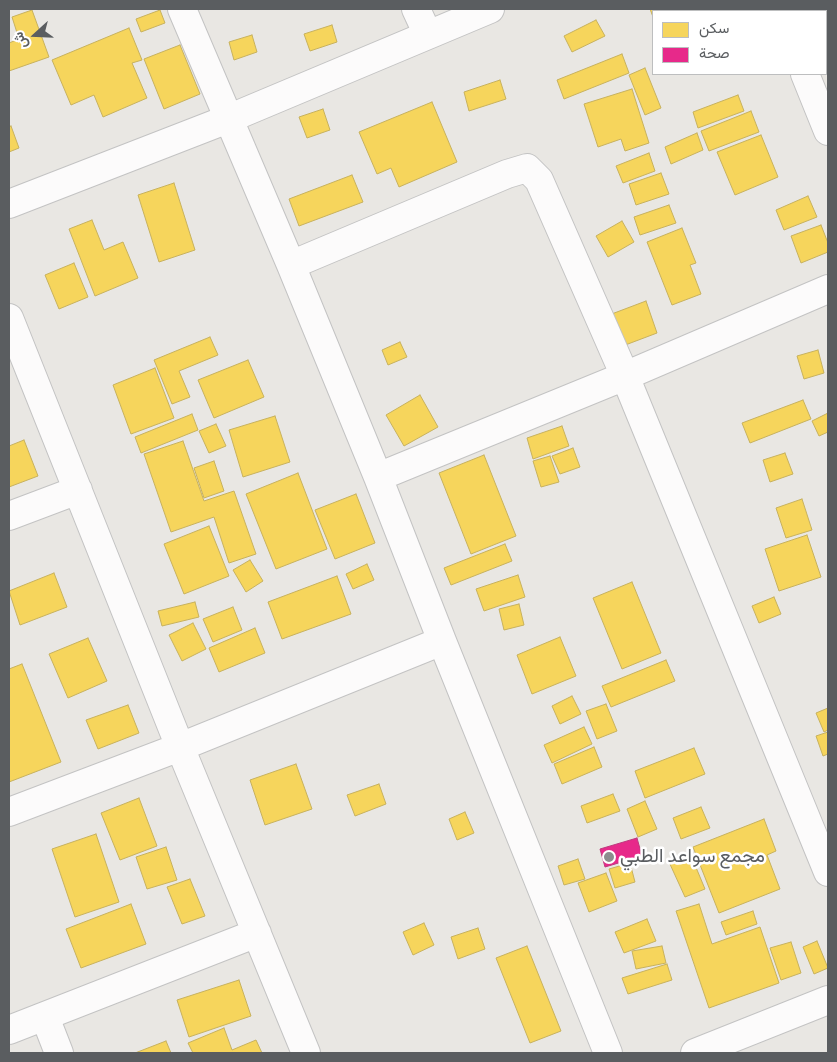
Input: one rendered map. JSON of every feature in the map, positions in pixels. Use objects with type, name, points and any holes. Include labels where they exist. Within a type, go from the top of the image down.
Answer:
[{"type":"street","points":[[182,9],[291,265],[378,477],[608,1053]]},
{"type":"street","points":[[416,9],[428,35]]},
{"type":"street","points":[[9,204],[228,119],[490,9]]},
{"type":"street","points":[[805,75],[828,131]]},
{"type":"street","points":[[291,265],[507,174],[527,168],[538,180],[625,376],[828,872]]},
{"type":"street","points":[[378,477],[625,376],[828,289]]},
{"type":"street","points":[[9,318],[180,748],[306,1053]]},
{"type":"street","points":[[9,516],[78,490]]},
{"type":"street","points":[[9,812],[180,748],[442,641]]},
{"type":"street","points":[[9,1030],[257,933]]},
{"type":"street","points":[[695,1053],[828,1000]]},
{"type":"street","points":[[45,1017],[59,1053]]},
{"type":"building: سكن","points":[[650,9],[701,9],[652,10],[652,14]]},
{"type":"building: سكن","points":[[32,10],[49,57],[9,71],[9,43],[19,39],[12,17]]},
{"type":"building: سكن","points":[[160,10],[165,23],[141,32],[136,19]]},
{"type":"building: سكن","points":[[596,20],[605,36],[572,52],[564,36]]},
{"type":"building: سكن","points":[[332,25],[337,42],[310,51],[304,34]]},
{"type":"building: سكن","points":[[129,28],[142,60],[132,63],[147,98],[103,117],[94,95],[71,105],[52,60]]},
{"type":"building: سكن","points":[[252,35],[257,52],[234,60],[229,42]]},
{"type":"building: سكن","points":[[180,45],[200,94],[164,109],[144,59]]},
{"type":"building: سكن","points":[[622,54],[629,73],[564,99],[557,80]]},
{"type":"building: سكن","points":[[645,68],[661,108],[645,115],[629,75]]},
{"type":"building: سكن","points":[[500,80],[506,99],[469,111],[464,92]]},
{"type":"building: سكن","points":[[632,89],[649,143],[625,151],[621,139],[598,147],[584,104]]},
{"type":"building: سكن","points":[[738,95],[744,111],[698,128],[693,112]]},
{"type":"building: سكن","points":[[432,102],[457,162],[399,187],[391,168],[377,174],[359,132]]},
{"type":"building: سكن","points":[[323,109],[330,130],[307,138],[299,117]]},
{"type":"building: سكن","points":[[751,111],[759,132],[709,151],[701,131]]},
{"type":"building: سكن","points":[[11,126],[19,148],[9,152],[9,127]]},
{"type":"building: سكن","points":[[697,133],[703,150],[671,164],[665,147]]},
{"type":"building: سكن","points":[[761,135],[778,177],[735,195],[717,152]]},
{"type":"building: سكن","points":[[649,153],[655,171],[623,183],[616,166]]},
{"type":"building: سكن","points":[[661,173],[669,194],[636,205],[629,184]]},
{"type":"building: سكن","points":[[352,175],[363,202],[299,226],[289,199]]},
{"type":"building: سكن","points":[[174,183],[195,250],[159,262],[138,195]]},
{"type":"building: سكن","points":[[808,196],[817,217],[784,230],[776,210]]},
{"type":"building: سكن","points":[[669,205],[676,223],[640,235],[634,217]]},
{"type":"building: سكن","points":[[92,220],[104,250],[123,242],[138,278],[95,296],[69,229]]},
{"type":"building: سكن","points":[[622,221],[634,242],[608,257],[596,236]]},
{"type":"building: سكن","points":[[821,225],[828,243],[828,252],[801,263],[791,236]]},
{"type":"building: سكن","points":[[682,228],[696,263],[690,265],[701,294],[672,305],[647,242]]},
{"type":"building: سكن","points":[[74,263],[88,297],[59,309],[45,275]]},
{"type":"building: سكن","points":[[646,301],[657,333],[620,347],[609,315]]},
{"type":"building: سكن","points":[[210,337],[218,355],[179,371],[190,397],[172,404],[154,360]]},
{"type":"building: سكن","points":[[400,342],[407,357],[388,365],[382,350]]},
{"type":"building: سكن","points":[[818,350],[824,373],[804,379],[797,356]]},
{"type":"building: سكن","points":[[248,360],[264,397],[214,418],[198,380]]},
{"type":"building: سكن","points":[[155,368],[174,418],[131,434],[113,385]]},
{"type":"building: سكن","points":[[420,395],[438,427],[404,446],[386,415]]},
{"type":"building: سكن","points":[[803,400],[811,419],[750,443],[742,423]]},
{"type":"building: سكن","points":[[828,413],[828,432],[819,436],[812,421]]},
{"type":"building: سكن","points":[[192,414],[198,430],[141,453],[135,437]]},
{"type":"building: سكن","points":[[275,416],[290,462],[243,477],[229,430]]},
{"type":"building: سكن","points":[[216,424],[226,446],[209,453],[199,431]]},
{"type":"building: سكن","points":[[562,426],[569,446],[533,459],[527,438]]},
{"type":"building: سكن","points":[[24,440],[38,476],[9,487],[9,446]]},
{"type":"building: سكن","points":[[183,441],[204,501],[234,491],[256,554],[229,563],[214,517],[171,532],[144,454]]},
{"type":"building: سكن","points":[[573,448],[580,467],[560,474],[552,456]]},
{"type":"building: سكن","points":[[785,453],[793,474],[770,482],[763,460]]},
{"type":"building: سكن","points":[[484,455],[516,536],[471,554],[439,473]]},
{"type":"building: سكن","points":[[550,456],[559,482],[541,487],[533,461]]},
{"type":"building: سكن","points":[[214,461],[224,491],[204,498],[194,468]]},
{"type":"building: سكن","points":[[298,473],[327,549],[276,569],[246,494]]},
{"type":"building: سكن","points":[[356,494],[375,543],[335,559],[315,510]]},
{"type":"building: سكن","points":[[802,499],[812,530],[786,538],[776,508]]},
{"type":"building: سكن","points":[[209,526],[229,576],[184,594],[164,544]]},
{"type":"building: سكن","points":[[807,535],[821,577],[779,591],[765,549]]},
{"type":"building: سكن","points":[[505,544],[512,561],[451,585],[444,568]]},
{"type":"building: سكن","points":[[250,560],[263,581],[246,592],[233,570]]},
{"type":"building: سكن","points":[[367,564],[374,580],[353,589],[346,574]]},
{"type":"building: سكن","points":[[54,573],[67,607],[20,625],[9,591]]},
{"type":"building: سكن","points":[[518,575],[525,597],[484,611],[476,589]]},
{"type":"building: سكن","points":[[337,576],[351,614],[282,639],[268,602]]},
{"type":"building: سكن","points":[[632,582],[661,653],[622,669],[593,598]]},
{"type":"building: سكن","points":[[774,597],[781,614],[759,623],[752,606]]},
{"type":"building: سكن","points":[[195,602],[199,617],[162,626],[158,611]]},
{"type":"building: سكن","points":[[519,604],[524,625],[504,630],[499,609]]},
{"type":"building: سكن","points":[[233,607],[242,630],[213,642],[203,619]]},
{"type":"building: سكن","points":[[193,623],[206,649],[182,661],[169,635]]},
{"type":"building: سكن","points":[[255,628],[265,653],[219,672],[209,648]]},
{"type":"building: سكن","points":[[560,637],[576,676],[532,694],[517,655]]},
{"type":"building: سكن","points":[[88,638],[107,681],[68,698],[49,654]]},
{"type":"building: سكن","points":[[666,660],[675,681],[611,707],[602,686]]},
{"type":"building: سكن","points":[[22,664],[61,762],[9,782],[9,669]]},
{"type":"building: سكن","points":[[572,696],[581,714],[560,724],[552,706]]},
{"type":"building: سكن","points":[[606,704],[617,731],[597,739],[586,711]]},
{"type":"building: سكن","points":[[128,705],[139,733],[98,749],[86,720]]},
{"type":"building: سكن","points":[[828,708],[828,730],[824,732],[816,713]]},
{"type":"building: سكن","points":[[584,727],[592,744],[552,763],[544,745]]},
{"type":"building: سكن","points":[[828,732],[828,754],[823,756],[816,736]]},
{"type":"building: سكن","points":[[594,747],[602,767],[562,784],[554,764]]},
{"type":"building: سكن","points":[[694,748],[705,774],[645,798],[635,771]]},
{"type":"building: سكن","points":[[296,764],[312,809],[265,825],[250,780]]},
{"type":"building: سكن","points":[[379,784],[386,804],[355,816],[347,795]]},
{"type":"building: سكن","points":[[613,794],[620,811],[587,823],[581,806]]},
{"type":"building: سكن","points":[[139,798],[157,846],[120,860],[101,813]]},
{"type":"building: سكن","points":[[645,801],[657,829],[638,837],[627,809]]},
{"type":"building: سكن","points":[[701,807],[710,828],[681,839],[673,818]]},
{"type":"building: سكن","points":[[465,812],[474,833],[457,840],[449,819]]},
{"type":"building: سكن","points":[[764,819],[776,851],[767,855],[780,889],[719,913],[693,847]]},
{"type":"building: سكن","points":[[96,834],[119,902],[75,917],[52,849]]},
{"type":"building: سكن","points":[[166,847],[177,880],[147,889],[136,857]]},
{"type":"building: سكن","points":[[690,853],[705,889],[685,897],[669,862]]},
{"type":"building: سكن","points":[[578,859],[585,879],[564,885],[558,866]]},
{"type":"building: سكن","points":[[630,863],[635,882],[615,888],[609,869]]},
{"type":"building: سكن","points":[[606,873],[617,901],[589,912],[578,883]]},
{"type":"building: سكن","points":[[190,879],[205,916],[182,924],[167,887]]},
{"type":"building: سكن","points":[[131,904],[146,944],[81,968],[66,929]]},
{"type":"building: سكن","points":[[699,904],[712,944],[760,927],[779,983],[709,1008],[676,911]]},
{"type":"building: سكن","points":[[753,911],[757,924],[726,935],[721,922]]},
{"type":"building: سكن","points":[[647,919],[656,941],[624,953],[615,932]]},
{"type":"building: سكن","points":[[424,923],[434,945],[413,955],[403,932]]},
{"type":"building: سكن","points":[[478,928],[485,949],[458,959],[451,937]]},
{"type":"building: سكن","points":[[817,941],[828,968],[814,974],[803,947]]},
{"type":"building: سكن","points":[[791,942],[801,973],[781,980],[770,948]]},
{"type":"building: سكن","points":[[527,946],[561,1031],[530,1043],[496,958]]},
{"type":"building: سكن","points":[[662,946],[666,963],[636,969],[632,951]]},
{"type":"building: سكن","points":[[667,964],[672,980],[628,994],[622,978]]},
{"type":"building: سكن","points":[[239,980],[251,1016],[189,1037],[177,1000]]},
{"type":"building: سكن","points":[[224,1028],[232,1050],[256,1040],[262,1053],[193,1053],[188,1043]]},
{"type":"building: سكن","points":[[166,1041],[171,1053],[135,1053]]},
{"type":"building: صحة","points":[[637,838],[642,856],[605,867],[600,849]]},
{"type":"place","name":"مجمع سواعد الطبي","points":[[609,857]]}]
